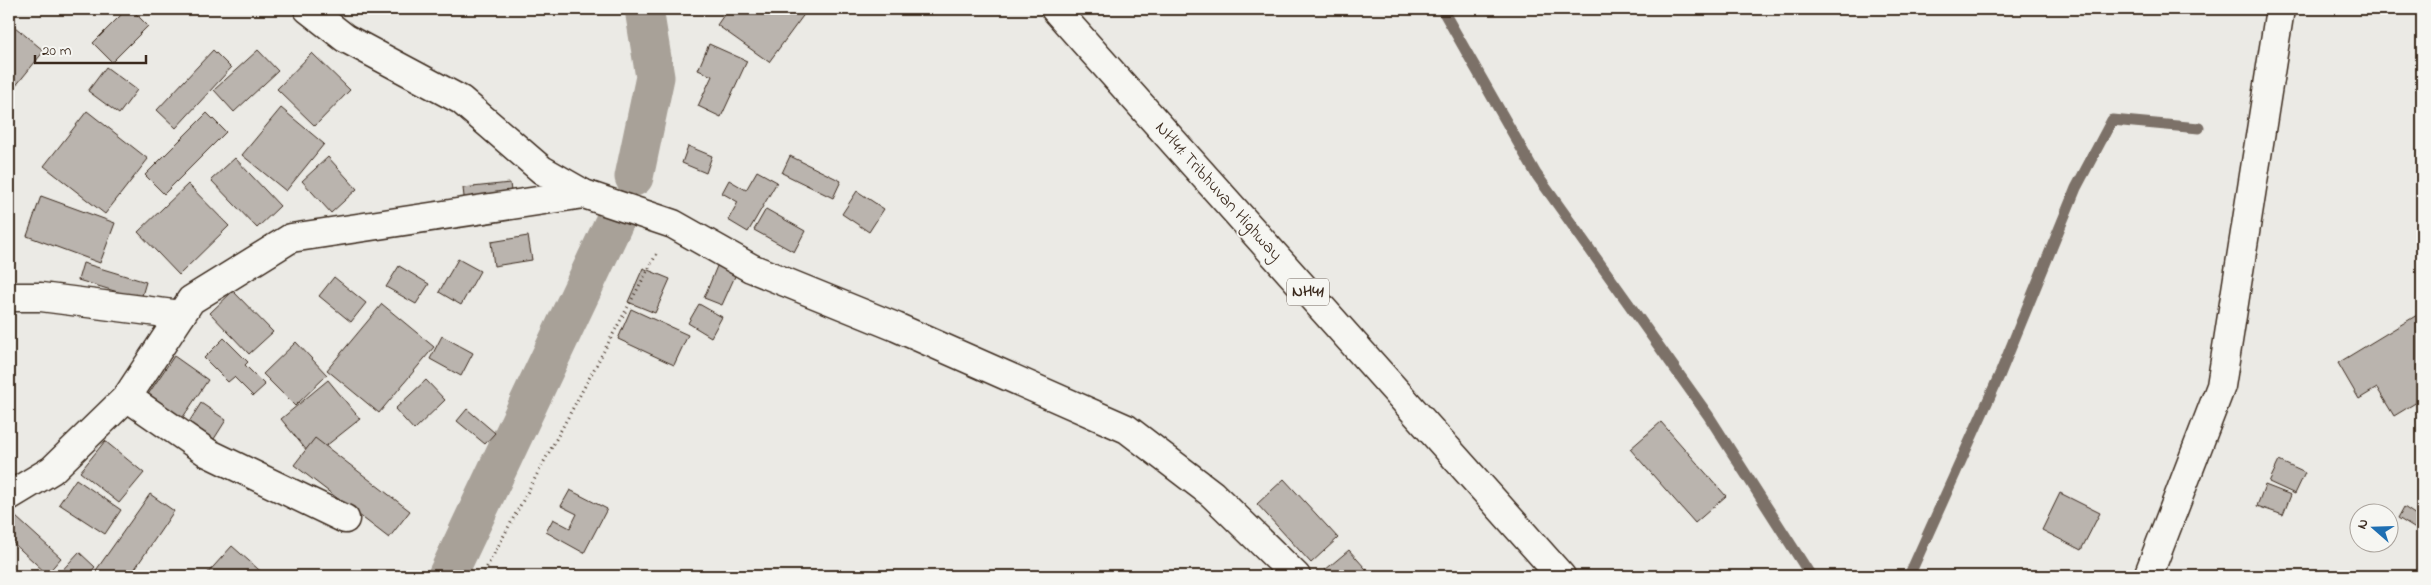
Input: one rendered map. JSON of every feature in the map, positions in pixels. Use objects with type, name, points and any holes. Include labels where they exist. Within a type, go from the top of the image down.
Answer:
[{"type":"main road","points":[[308,9],[344,38],[462,100],[542,170],[584,194],[673,224],[751,268],[896,327],[1127,429],[1212,494],[1296,576]]},
{"type":"main road","name":"NH41: Tribhuvan Highway","points":[[1055,9],[1561,576]]},
{"type":"main road","points":[[2148,576],[2221,386],[2280,9]]},
{"type":"main road","points":[[9,496],[52,470],[127,396],[191,300],[291,238],[584,194]]},
{"type":"main road","points":[[9,297],[41,297],[181,315]]},
{"type":"main road","points":[[127,396],[208,453],[345,519]]},
{"type":"path","points":[[482,576],[673,224]]},
{"type":"building","points":[[127,9],[131,9],[148,26],[112,62],[93,43]]},
{"type":"building","points":[[728,9],[808,9],[769,62],[717,25]]},
{"type":"building","points":[[9,22],[44,51],[10,93],[9,91]]},
{"type":"building","points":[[709,44],[747,61],[721,117],[698,106],[712,76],[698,70]]},
{"type":"building","points":[[213,50],[231,68],[176,128],[157,110]]},
{"type":"building","points":[[258,50],[278,71],[234,112],[214,90]]},
{"type":"building","points":[[312,53],[350,90],[315,126],[277,89]]},
{"type":"building","points":[[106,67],[137,90],[119,114],[88,91]]},
{"type":"building","points":[[281,108],[324,144],[286,191],[242,155]]},
{"type":"building","points":[[87,111],[148,159],[105,214],[44,166]]},
{"type":"building","points":[[207,113],[226,132],[164,194],[145,175]]},
{"type":"building","points":[[688,146],[712,156],[706,173],[682,163]]},
{"type":"building","points":[[790,156],[841,181],[833,198],[782,173]]},
{"type":"building","points":[[328,157],[357,189],[331,213],[302,181]]},
{"type":"building","points":[[235,158],[280,206],[257,228],[211,180]]},
{"type":"building","points":[[757,171],[777,182],[748,232],[728,220],[738,202],[722,193],[729,180],[746,190]]},
{"type":"building","points":[[510,183],[513,208],[466,214],[463,188]]},
{"type":"building","points":[[188,184],[229,226],[179,275],[138,232]]},
{"type":"building","points":[[857,191],[884,209],[869,232],[842,214]]},
{"type":"building","points":[[41,196],[115,223],[100,263],[27,236]]},
{"type":"building","points":[[766,209],[805,231],[794,252],[754,230]]},
{"type":"building","points":[[528,236],[532,260],[494,266],[491,242]]},
{"type":"building","points":[[458,259],[480,271],[461,305],[439,292]]},
{"type":"building","points":[[83,263],[146,282],[141,299],[78,280]]},
{"type":"building","points":[[399,266],[429,284],[416,304],[386,287]]},
{"type":"building","points":[[717,266],[736,274],[722,305],[704,298]]},
{"type":"building","points":[[643,268],[670,279],[655,313],[628,302]]},
{"type":"building","points":[[334,277],[366,303],[351,322],[319,296]]},
{"type":"building","points":[[233,291],[273,332],[249,354],[210,313]]},
{"type":"building","points":[[382,304],[434,347],[379,413],[327,370]]},
{"type":"building","points":[[699,304],[722,317],[711,337],[688,323]]},
{"type":"building","points":[[631,309],[688,335],[674,365],[618,339]]},
{"type":"building","points":[[2422,312],[2422,399],[2394,416],[2377,388],[2359,399],[2338,363]]},
{"type":"building","points":[[442,336],[473,353],[461,376],[430,359]]},
{"type":"building","points":[[224,338],[248,362],[245,365],[265,385],[253,396],[234,377],[228,382],[204,358]]},
{"type":"building","points":[[296,342],[327,375],[295,406],[263,374]]},
{"type":"building","points":[[174,356],[208,380],[181,420],[147,396]]},
{"type":"building","points":[[328,380],[360,419],[312,457],[281,419]]},
{"type":"building","points":[[426,380],[445,400],[414,430],[395,409]]},
{"type":"building","points":[[201,403],[226,420],[214,439],[189,422]]},
{"type":"building","points":[[467,409],[495,433],[485,444],[457,421]]},
{"type":"building","points":[[1661,422],[1726,496],[1695,523],[1630,449]]},
{"type":"building","points":[[315,438],[410,511],[389,538],[294,465]]},
{"type":"building","points":[[105,441],[144,473],[119,503],[80,472]]},
{"type":"building","points":[[2279,461],[2305,473],[2295,494],[2269,482]]},
{"type":"building","points":[[76,479],[121,510],[105,534],[59,504]]},
{"type":"building","points":[[1284,479],[1338,538],[1311,563],[1257,504]]},
{"type":"building","points":[[2265,485],[2291,495],[2283,515],[2257,506]]},
{"type":"building","points":[[570,490],[607,509],[584,553],[546,532],[553,519],[570,528],[577,514],[561,506]]},
{"type":"building","points":[[2060,493],[2100,513],[2081,550],[2042,530]]},
{"type":"building","points":[[150,494],[174,511],[130,576],[92,576]]},
{"type":"building","points":[[2404,507],[2422,519],[2422,533],[2398,518]]},
{"type":"building","points":[[16,517],[61,558],[47,574],[9,539],[9,525]]},
{"type":"building","points":[[232,546],[266,576],[205,576]]},
{"type":"building","points":[[1349,550],[1372,576],[1331,576],[1325,570]]},
{"type":"building","points":[[79,552],[95,567],[87,576],[57,576]]},
{"type":"building","points":[[2422,563],[2422,576],[2415,576]]},
{"type":"waterway","points":[[634,177],[655,77],[644,9]]},
{"type":"waterway","points":[[1442,9],[1536,174],[1708,415],[1811,576]]},
{"type":"waterway","points":[[1909,576],[2000,374],[2076,188],[2112,120],[2199,128]]},
{"type":"waterway","points":[[447,576],[617,216]]}]
